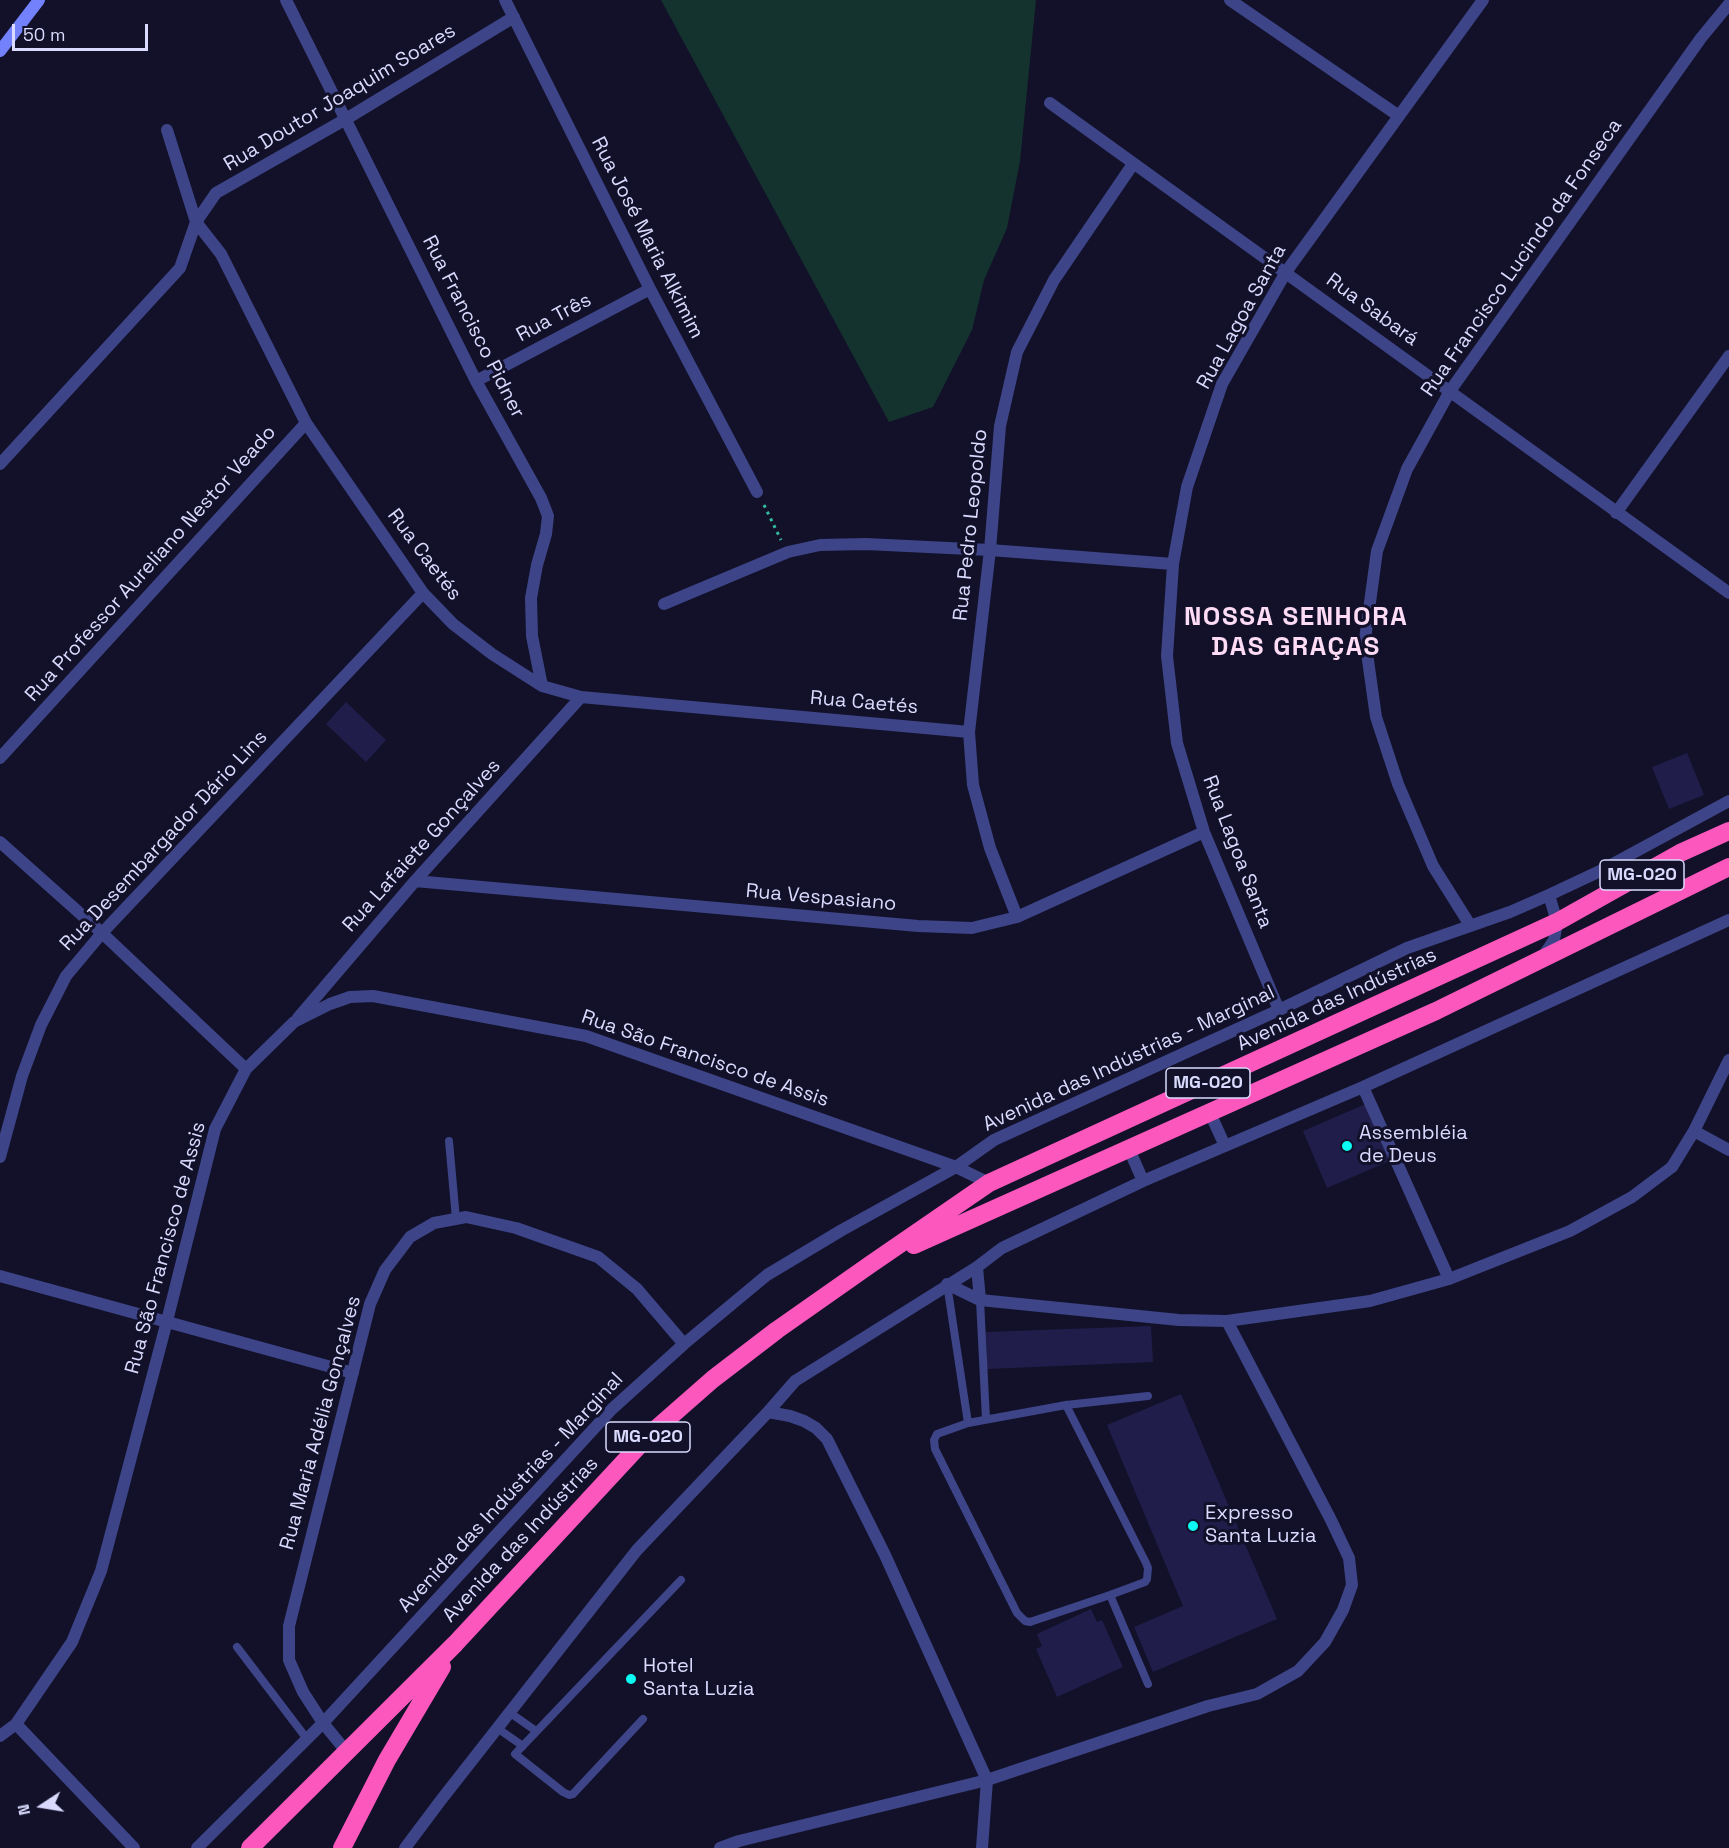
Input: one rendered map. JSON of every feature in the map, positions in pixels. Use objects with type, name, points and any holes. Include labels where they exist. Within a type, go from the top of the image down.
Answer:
[{"type":"highway","name":"Avenida das Indústrias","points":[[250,1848],[455,1644],[648,1436],[713,1379],[777,1330],[871,1264],[989,1183],[1557,922],[1680,853],[1729,831]]},
{"type":"highway","name":"Avenida das Indústrias","points":[[871,1264],[1436,1011],[1729,867]]},
{"type":"highway","name":"Avenida das Indústrias","points":[[342,1848],[387,1760],[455,1644]]},
{"type":"main road","points":[[0,51],[39,0]]},
{"type":"street","name":"Rua Francisco Pidner","points":[[286,0],[476,381],[541,498],[548,516],[531,598],[532,636],[542,686]]},
{"type":"street","name":"Rua José Maria Alkimim","points":[[505,0],[650,289],[758,492]]},
{"type":"street","points":[[1230,0],[1399,116]]},
{"type":"street","name":"Rua Lagoa Santa","points":[[1279,1011],[1204,832],[1177,743],[1167,656],[1173,564],[1187,487],[1222,384],[1286,272],[1483,0]]},
{"type":"street","name":"Rua Francisco Lucindo da Fonseca","points":[[1470,925],[1433,866],[1398,784],[1376,717],[1365,639],[1377,551],[1407,469],[1450,391],[1694,48],[1729,4]]},
{"type":"street","name":"Rua Doutor Joaquim Soares","points":[[0,464],[180,268],[196,222],[216,193],[346,119],[514,17]]},
{"type":"street","name":"Rua Sabará","points":[[1050,103],[1729,593]]},
{"type":"street","name":"Rua Caetés","points":[[167,130],[196,222],[221,254],[306,423],[423,593],[453,624],[484,648],[542,686],[582,697],[969,732]]},
{"type":"street","name":"Rua Pedro Leopoldo","points":[[1017,917],[990,848],[973,785],[969,732],[990,550],[1000,426],[1017,352],[1054,280],[1133,164]]},
{"type":"street","name":"Rua Três","points":[[476,381],[650,289]]},
{"type":"street","points":[[1616,513],[1729,356]]},
{"type":"street","name":"Rua Professor Aureliano Nestor Veado","points":[[0,758],[306,423]]},
{"type":"street","points":[[664,604],[788,552],[820,545],[866,544],[990,550],[1173,564]]},
{"type":"street","name":"Rua Desembargador Dário Lins","points":[[0,1157],[22,1076],[41,1024],[66,976],[102,933],[423,593]]},
{"type":"street","name":"Rua Lafaiete Gonçalves","points":[[294,1022],[415,881],[582,697]]},
{"type":"street","name":"Avenida das Indústrias - Marginal","points":[[197,1848],[323,1723],[612,1409],[684,1344],[767,1275],[842,1230],[956,1167],[994,1140],[1279,1011],[1407,948],[1510,912],[1598,872],[1729,801]]},
{"type":"street","name":"Rua Vespasiano","points":[[415,881],[918,926],[972,928],[1017,917],[1204,832]]},
{"type":"street","points":[[0,842],[102,933],[246,1069]]},
{"type":"street","points":[[1541,958],[1554,940],[1557,922],[1549,894]]},
{"type":"street","points":[[405,1848],[637,1551],[795,1381],[977,1267],[1002,1248],[1143,1181],[1363,1087],[1729,920]]},
{"type":"street","name":"Rua São Francisco de Assis","points":[[0,1736],[16,1724],[72,1642],[101,1570],[167,1321],[214,1129],[246,1069],[294,1022],[350,997],[373,996],[586,1036],[956,1167],[989,1183]]},
{"type":"street","points":[[948,1284],[980,1300],[1179,1320],[1227,1321],[1370,1301],[1449,1279],[1570,1232],[1632,1197],[1672,1167],[1694,1131],[1729,1060]]},
{"type":"street","points":[[1363,1087],[1449,1279]]},
{"type":"street","points":[[1210,1113],[1225,1146]]},
{"type":"street","points":[[1694,1131],[1729,1150]]},
{"type":"street","points":[[1129,1149],[1143,1181]]},
{"type":"street","name":"Rua Maria Adélia Gonçalves","points":[[346,1751],[323,1723],[303,1692],[290,1660],[289,1626],[370,1304],[385,1270],[410,1237],[435,1223],[466,1218],[516,1228],[598,1257],[637,1289],[684,1344]]},
{"type":"street","points":[[977,1267],[980,1300]]},
{"type":"street","points":[[0,1276],[353,1373]]},
{"type":"street","points":[[720,1848],[739,1841],[987,1780],[1208,1706],[1257,1694],[1298,1671],[1325,1642],[1343,1610],[1352,1585],[1349,1558],[1332,1520],[1227,1321]]},
{"type":"street","points":[[768,1412],[804,1421],[816,1428],[827,1439],[885,1555],[987,1780],[982,1848]]},
{"type":"street","points":[[16,1724],[134,1848]]},
{"type":"lane","points":[[449,1141],[456,1219]]},
{"type":"lane","points":[[948,1284],[968,1423]]},
{"type":"lane","points":[[980,1300],[986,1419]]},
{"type":"lane","points":[[1066,1405],[1148,1568],[1147,1578],[1145,1582],[1030,1622],[1021,1618],[934,1446],[934,1440],[938,1434],[986,1419],[1066,1405],[1148,1396]]},
{"type":"lane","points":[[643,1719],[573,1794],[569,1795],[515,1754],[681,1580]]},
{"type":"lane","points":[[1110,1594],[1148,1684]]},
{"type":"lane","points":[[237,1647],[307,1739]]},
{"type":"lane","points":[[509,1712],[536,1731]]},
{"type":"lane","points":[[497,1728],[523,1746]]},
{"type":"path","points":[[758,492],[788,552]]},
{"type":"green space","points":[[661,0],[1036,0],[1020,161],[1007,228],[984,280],[972,330],[933,407],[889,422]]},
{"type":"building","points":[[346,702],[386,740],[366,762],[326,724]]},
{"type":"building","points":[[1687,753],[1704,795],[1669,809],[1652,767]]},
{"type":"building","name":"Assembléia de Deus","points":[[1368,1103],[1392,1160],[1327,1188],[1303,1131]]},
{"type":"building","points":[[1151,1326],[1153,1362],[987,1369],[986,1332]]},
{"type":"building","name":"Expresso Santa Luzia","points":[[1181,1394],[1277,1619],[1153,1672],[1134,1627],[1183,1606],[1107,1425]]},
{"type":"building","points":[[1091,1609],[1097,1622],[1102,1620],[1123,1667],[1057,1697],[1036,1649],[1042,1646],[1037,1634]]},
{"type":"place","name":"Assembléia de Deus","points":[[1347,1146]]},
{"type":"place","name":"Expresso Santa Luzia","points":[[1193,1526]]},
{"type":"place","name":"Hotel Santa Luzia","points":[[631,1679]]},
{"type":"district","name":"NOSSA SENHORA DAS GRAÇAS","points":[[1296,633]]}]
